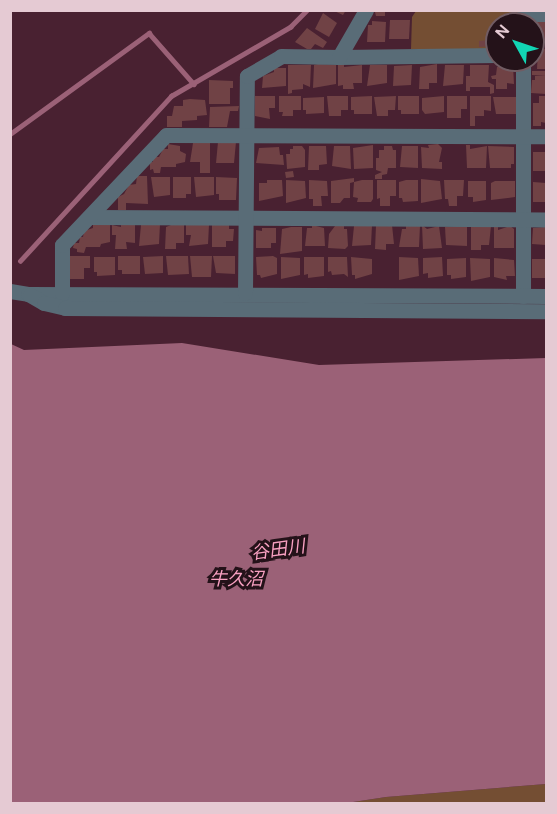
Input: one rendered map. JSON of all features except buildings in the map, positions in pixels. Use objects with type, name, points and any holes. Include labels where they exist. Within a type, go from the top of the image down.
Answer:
[{"type":"street","points":[[339,57],[366,10]]},
{"type":"street","points":[[245,293],[247,76],[281,56],[485,56]]},
{"type":"street","points":[[523,72],[523,296]]},
{"type":"street","points":[[62,294],[62,245],[166,135],[546,136]]},
{"type":"street","points":[[89,217],[546,219]]},
{"type":"street","points":[[10,291],[28,294],[245,293],[546,296]]},
{"type":"street","points":[[28,294],[44,303],[65,308],[546,311]]},
{"type":"shaded area","points":[[416,11],[518,11],[485,12],[485,49],[411,49],[412,17]]},
{"type":"shaded area","points":[[546,784],[546,803],[340,804],[386,797]]},
{"type":"water","name":"牛久沼","points":[[182,343],[319,365],[546,358],[546,784],[386,797],[340,804],[11,803],[11,344],[24,350]]},
{"type":"waterway","points":[[20,261],[171,96],[290,27],[307,10]]},
{"type":"waterway","points":[[10,134],[149,33],[194,84]]},
{"type":"water label","name":"谷田川","points":[[278,550]]}]
